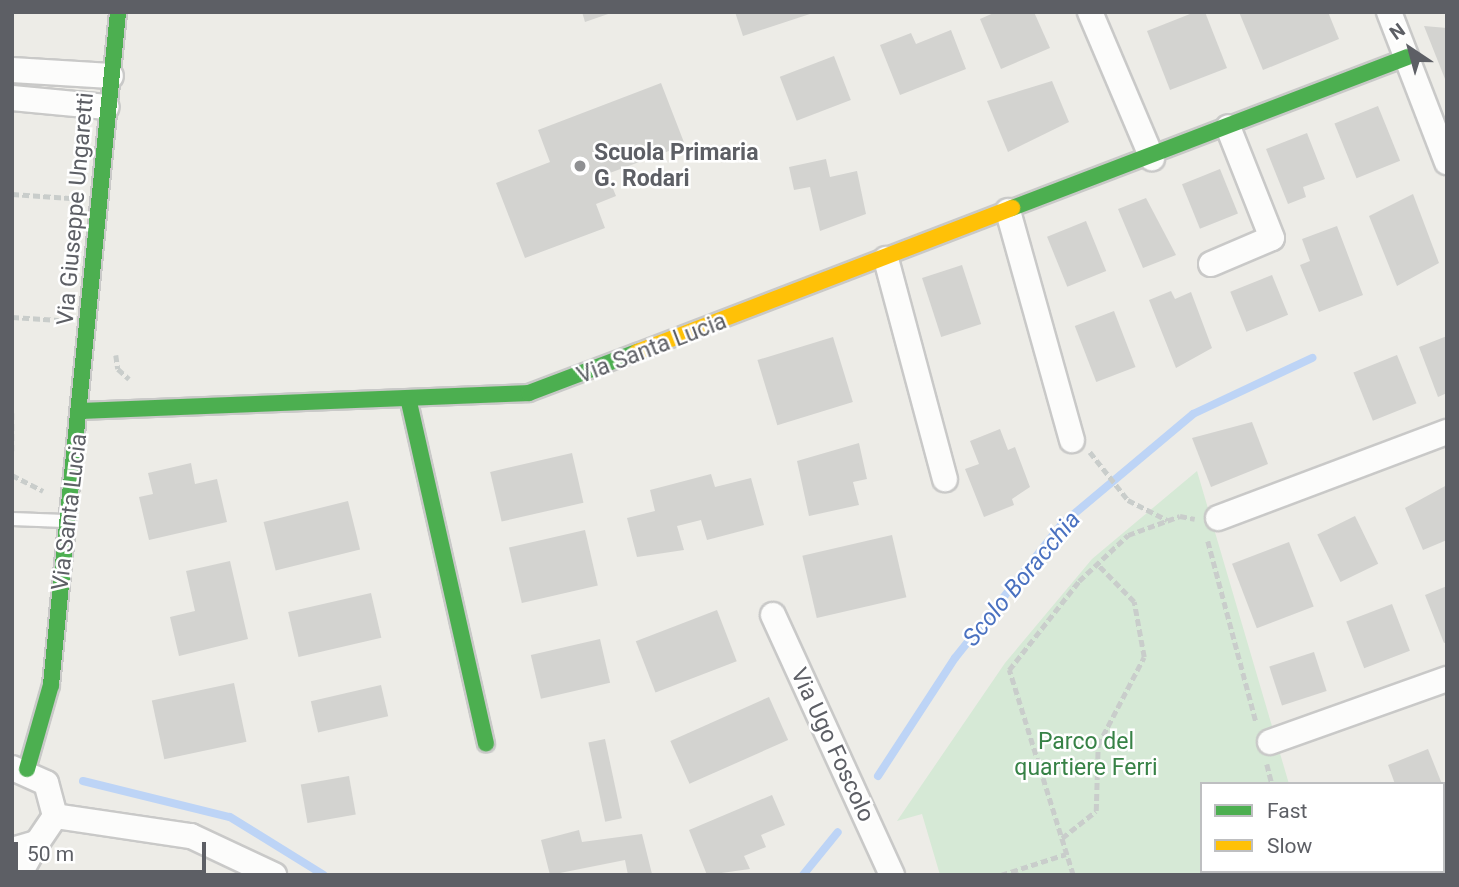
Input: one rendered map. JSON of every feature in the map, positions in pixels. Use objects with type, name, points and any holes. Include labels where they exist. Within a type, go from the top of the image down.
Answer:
[{"type":"street","name":"Via Giuseppe Ungaretti","points":[[82,411],[107,107],[118,12]]},
{"type":"street","points":[[1090,12],[1152,158]]},
{"type":"street","points":[[1390,12],[1442,136],[1447,162]]},
{"type":"street","name":"Via Santa Lucia","points":[[20,769],[51,685],[82,411],[410,402],[529,393],[565,382],[1152,158],[1407,57]]},
{"type":"street","points":[[12,70],[111,76]]},
{"type":"street","points":[[12,98],[107,107]]},
{"type":"street","points":[[1211,264],[1272,238],[1227,127]]},
{"type":"street","points":[[1008,211],[1072,440]]},
{"type":"street","points":[[886,259],[945,479]]},
{"type":"street","points":[[410,402],[486,743]]},
{"type":"street","points":[[1208,525],[1447,432]]},
{"type":"street","name":"Via Ugo Foscolo","points":[[773,615],[892,875]]},
{"type":"street","points":[[1264,743],[1447,679]]},
{"type":"street","points":[[19,875],[55,816],[52,793],[20,769]]},
{"type":"street","points":[[55,816],[191,836],[274,875]]},
{"type":"street","points":[[12,850],[37,843]]},
{"type":"lane","points":[[12,519],[69,521]]},
{"type":"path","points":[[12,194],[74,198]]},
{"type":"path","points":[[12,317],[61,321]]},
{"type":"path","points":[[12,413],[12,451]]},
{"type":"path","points":[[1097,457],[1128,500],[1167,520]]},
{"type":"path","points":[[12,475],[44,491]]},
{"type":"path","points":[[1073,875],[1009,670],[1096,563],[1128,535],[1167,520],[1193,517],[1208,525],[1272,782]]},
{"type":"path","points":[[1062,838],[1096,811],[1098,745],[1144,657],[1134,602],[1096,563]]},
{"type":"path","points":[[1001,875],[1066,854]]},
{"type":"path","points":[[78,875],[93,875]]},
{"type":"green space","name":"Parco del quartiere Ferri","points":[[1197,471],[1288,782],[1200,782],[1200,873],[1316,875],[940,875],[922,814],[897,821],[1005,663],[1092,559]]},
{"type":"building","points":[[582,12],[611,12],[611,13],[585,22]]},
{"type":"building","points":[[735,12],[813,12],[813,13],[743,36]]},
{"type":"building","points":[[996,12],[1034,12],[1050,48],[1001,69],[980,19]]},
{"type":"building","points":[[1195,12],[1205,12],[1227,68],[1170,90],[1147,31]]},
{"type":"building","points":[[1239,12],[1328,12],[1339,39],[1263,70]]},
{"type":"building","points":[[1424,26],[1447,28],[1447,84]]},
{"type":"building","points":[[951,30],[966,69],[900,95],[880,45],[911,33],[916,44]]},
{"type":"building","points":[[834,56],[851,100],[797,121],[780,77]]},
{"type":"building","points":[[1052,81],[1069,122],[1008,152],[987,101]]},
{"type":"building","points":[[661,83],[685,145],[607,174],[616,196],[596,204],[605,228],[525,258],[496,183],[550,162],[538,130]]},
{"type":"building","points":[[1378,106],[1400,161],[1357,178],[1334,124]]},
{"type":"building","points":[[1307,133],[1325,179],[1303,187],[1306,197],[1288,204],[1266,149]]},
{"type":"building","points":[[826,159],[830,177],[857,171],[866,214],[820,231],[810,187],[794,190],[789,167]]},
{"type":"building","points":[[1220,169],[1238,214],[1200,229],[1182,184]]},
{"type":"building","points":[[1413,194],[1439,263],[1397,286],[1369,216]]},
{"type":"building","points":[[1146,198],[1176,255],[1143,268],[1118,209]]},
{"type":"building","points":[[1086,221],[1106,271],[1067,287],[1047,237]]},
{"type":"building","points":[[1337,226],[1363,295],[1319,312],[1300,265],[1310,261],[1302,239]]},
{"type":"building","points":[[962,265],[981,324],[941,337],[922,278]]},
{"type":"building","points":[[1272,275],[1288,315],[1246,332],[1230,292]]},
{"type":"building","points":[[1171,291],[1175,299],[1191,292],[1212,348],[1176,368],[1149,300]]},
{"type":"building","points":[[1114,311],[1136,367],[1096,382],[1075,326]]},
{"type":"building","points":[[1447,336],[1447,393],[1438,397],[1419,347]]},
{"type":"building","points":[[833,337],[853,402],[777,425],[757,360]]},
{"type":"building","points":[[1397,355],[1416,403],[1373,421],[1353,373]]},
{"type":"building","points":[[1252,422],[1268,464],[1211,487],[1192,438]]},
{"type":"building","points":[[1000,429],[1008,450],[1015,447],[1030,487],[1012,499],[1014,505],[984,517],[965,469],[979,464],[970,441]]},
{"type":"building","points":[[859,443],[867,479],[853,482],[859,505],[809,516],[797,461]]},
{"type":"building","points":[[572,453],[583,503],[502,522],[490,472]]},
{"type":"building","points":[[191,463],[195,484],[217,479],[227,522],[149,540],[139,497],[153,494],[148,473]]},
{"type":"building","points":[[711,474],[715,487],[751,478],[764,525],[707,540],[701,520],[677,526],[684,550],[637,557],[627,518],[655,511],[650,490]]},
{"type":"building","points":[[1447,485],[1447,540],[1423,550],[1405,508]]},
{"type":"building","points":[[348,501],[360,550],[276,571],[264,522]]},
{"type":"building","points":[[1355,516],[1378,564],[1340,582],[1317,534]]},
{"type":"building","points":[[585,530],[598,586],[522,603],[509,548]]},
{"type":"building","points":[[892,535],[906,597],[817,618],[802,556]]},
{"type":"building","points":[[1289,542],[1314,606],[1257,628],[1232,564]]},
{"type":"building","points":[[230,561],[248,639],[179,656],[170,617],[195,611],[186,571]]},
{"type":"building","points":[[1447,586],[1447,642],[1444,643],[1425,595]]},
{"type":"building","points":[[371,593],[381,638],[299,657],[288,612]]},
{"type":"building","points":[[1392,604],[1410,651],[1364,668],[1346,622]]},
{"type":"building","points":[[717,610],[737,661],[655,693],[636,641]]},
{"type":"building","points":[[600,639],[610,683],[541,699],[531,655]]},
{"type":"building","points":[[1314,652],[1327,691],[1282,706],[1269,667]]},
{"type":"building","points":[[234,683],[246,742],[164,759],[152,700]]},
{"type":"building","points":[[381,685],[388,716],[318,732],[311,701]]},
{"type":"building","points":[[769,697],[788,740],[689,784],[670,741]]},
{"type":"building","points":[[605,739],[622,818],[605,822],[588,743]]},
{"type":"building","points":[[1428,749],[1441,782],[1394,782],[1388,765]]},
{"type":"building","points":[[349,776],[356,814],[308,823],[301,785]]},
{"type":"building","points":[[772,795],[785,825],[761,835],[766,847],[744,856],[750,869],[707,875],[689,830]]},
{"type":"building","points":[[579,830],[582,842],[642,834],[652,874],[628,875],[625,860],[550,875],[541,840]]},
{"type":"waterway","name":"Scolo Boracchia","points":[[878,776],[955,658],[1062,524],[1193,414],[1312,358]]},
{"type":"waterway","name":"Scolo Boracchia","points":[[83,781],[230,817],[324,875]]},
{"type":"waterway","name":"Scolo Boracchia","points":[[803,875],[838,832]]},
{"type":"traffic: fast","points":[[27,769],[51,685],[118,12]]},
{"type":"traffic: fast","points":[[1012,208],[1407,57]]},
{"type":"traffic: fast","points":[[82,411],[529,393],[637,352]]},
{"type":"traffic: fast","points":[[409,402],[486,743]]},
{"type":"traffic: slow","points":[[637,352],[1012,208]]},
{"type":"place","name":"Scuola Primaria G. Rodari","points":[[580,166]]}]
